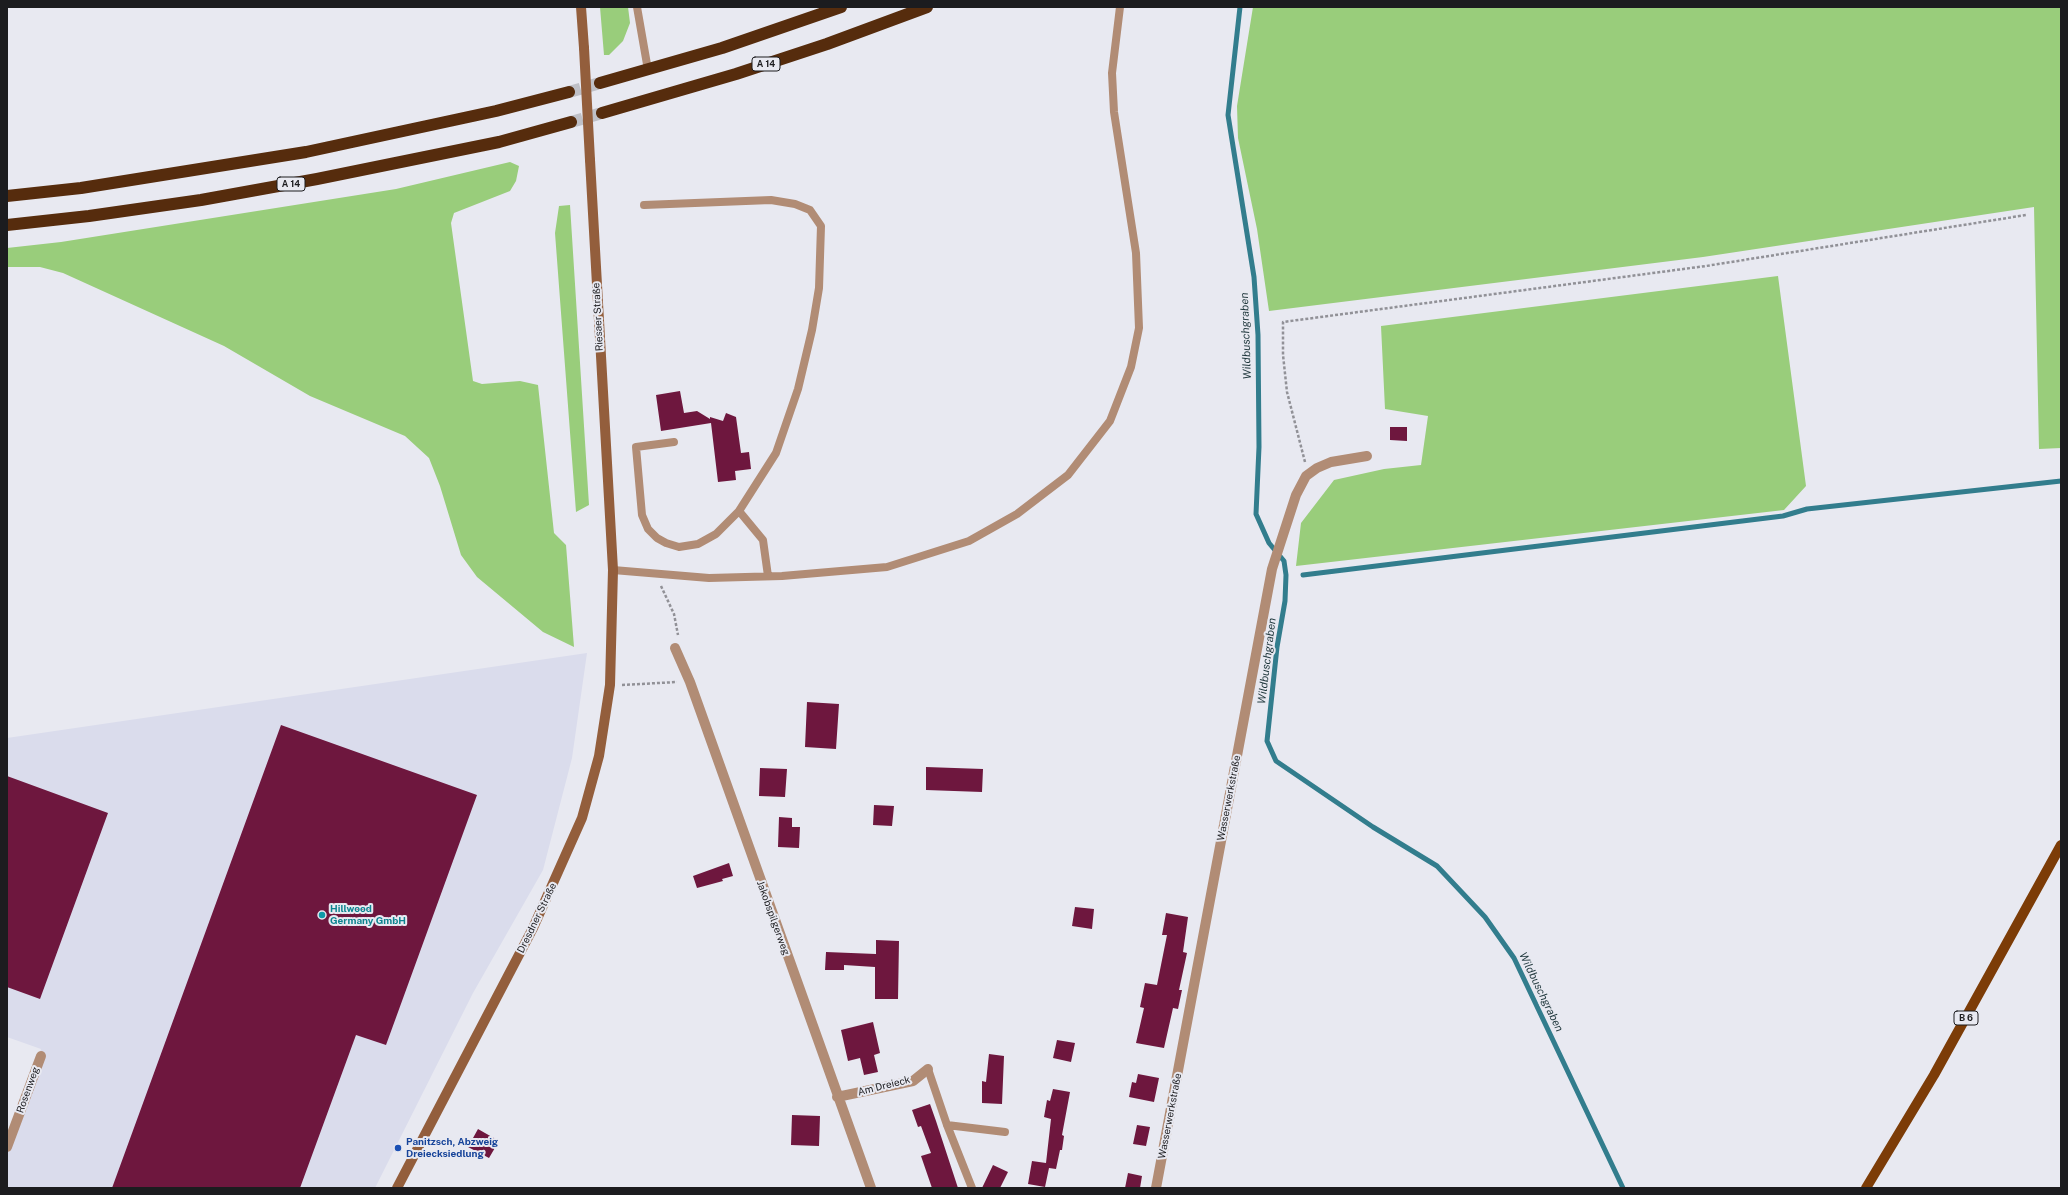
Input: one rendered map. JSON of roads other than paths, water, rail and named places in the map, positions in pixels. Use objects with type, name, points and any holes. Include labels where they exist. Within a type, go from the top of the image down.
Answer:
[{"type":"highway","points":[[600,83],[722,48],[841,7]]},
{"type":"highway","name":"A 14","points":[[602,113],[736,74],[827,44],[927,7]]},
{"type":"highway","points":[[7,196],[88,187],[306,152],[496,111],[569,92]]},
{"type":"highway","name":"A 14","points":[[7,225],[126,211],[317,179],[499,142],[571,122]]},
{"type":"main road","name":"Riesaer Straße","points":[[581,7],[613,570],[613,627]]},
{"type":"main road","name":"Dresdner Straße","points":[[396,1188],[533,928],[582,818],[598,756],[610,685],[613,627]]},
{"type":"main road","name":"B 6","points":[[1866,1188],[1938,1068],[2061,845]]},
{"type":"street","name":"Wasserwerkstraße","points":[[1156,1188],[1272,569],[1296,495],[1306,476],[1317,468],[1330,462],[1366,456]]},
{"type":"street","name":"Jakobspilgerweg","points":[[675,648],[690,682],[837,1097],[871,1188]]},
{"type":"street","name":"Rosenweg","points":[[7,1147],[41,1056]]},
{"type":"street","name":"Am Dreieck","points":[[837,1097],[912,1081],[928,1069]]},
{"type":"lane","points":[[637,7],[648,70]]},
{"type":"lane","points":[[613,570],[709,578],[768,576],[887,567],[969,541],[1017,514],[1068,475],[1110,421],[1131,367],[1139,328],[1136,253],[1114,112],[1112,72],[1120,7]]},
{"type":"lane","points":[[644,205],[771,200],[795,204],[810,210],[821,226],[819,288],[812,330],[798,389],[776,453],[739,511],[716,534],[698,544],[679,547],[666,543],[657,538],[648,529],[642,515],[636,448],[674,442]]},
{"type":"lane","points":[[739,511],[763,540],[768,576]]},
{"type":"lane","points":[[928,1069],[947,1125],[972,1188]]},
{"type":"lane","points":[[947,1125],[1006,1132]]},
{"type":"waterway","name":"Wildbuschgraben","points":[[1240,7],[1228,115],[1254,277],[1258,335],[1259,447],[1256,514],[1269,543],[1284,561],[1286,575],[1285,601],[1277,647],[1267,741],[1276,761],[1373,827],[1437,866],[1485,917],[1514,958],[1623,1188]]},
{"type":"waterway","points":[[1303,575],[1783,516],[1807,509],[2061,481]]},
{"type":"tunnel","points":[[569,92],[600,83]]},
{"type":"tunnel","points":[[571,122],[602,113]]},
{"type":"place","name":"Hillwood Germany GmbH","points":[[322,915]]},
{"type":"place","name":"Panitzsch, Abzweig Dreiecksiedlung","points":[[398,1148]]}]
